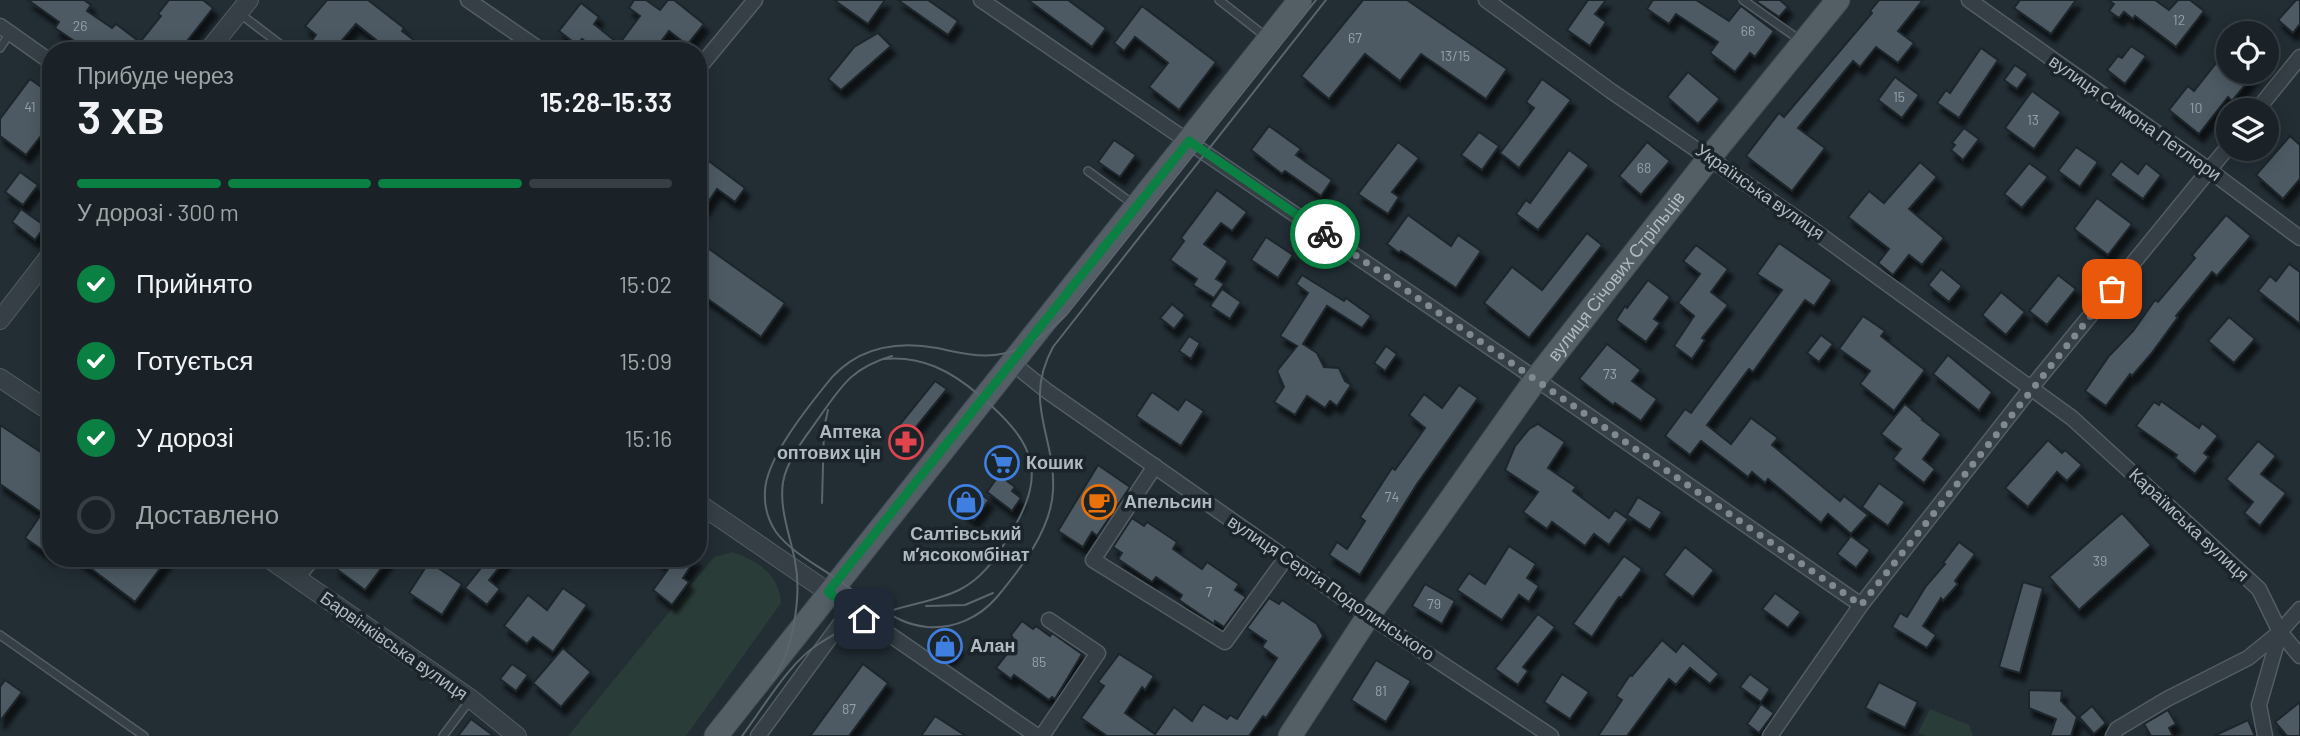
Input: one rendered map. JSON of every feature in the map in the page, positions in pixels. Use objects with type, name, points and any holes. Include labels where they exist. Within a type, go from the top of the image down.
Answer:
[{"type":"main road","points":[[716,736],[1300,0]]},
{"type":"main road","name":"вулиця Січових Стрільців","points":[[1290,736],[1369,615],[1536,379],[1710,157],[1838,0]]},
{"type":"street","points":[[468,0],[529,42]]},
{"type":"street","points":[[707,58],[755,0]]},
{"type":"street","points":[[981,0],[1536,379],[1861,605]]},
{"type":"street","name":"Українська вулиця","points":[[1488,0],[1611,91],[1805,224],[2031,388]]},
{"type":"street","name":"вулиця Симона Петлюри","points":[[1969,0],[2300,238]]},
{"type":"street","points":[[215,42],[243,6]]},
{"type":"street","points":[[5,29],[42,56]]},
{"type":"street","points":[[2267,98],[2300,57]]},
{"type":"street","points":[[1770,736],[1861,605],[2031,388],[2216,161]]},
{"type":"street","points":[[0,320],[42,266]]},
{"type":"street","name":"вулиця Сергія Подолинського","points":[[1011,362],[1047,391],[1286,558],[1551,736]]},
{"type":"street","points":[[0,378],[42,406]]},
{"type":"street","name":"Караїмська вулиця","points":[[2031,388],[2072,418],[2259,589],[2280,632],[2300,656]]},
{"type":"street","points":[[1155,466],[1093,560],[1225,642],[1286,558]]},
{"type":"street","points":[[707,509],[1037,736]]},
{"type":"street","name":"Барвінківська вулиця","points":[[281,567],[471,699],[517,736]]},
{"type":"street","points":[[297,578],[306,567]]},
{"type":"street","points":[[758,736],[851,609]]},
{"type":"street","points":[[2113,736],[2117,729],[2167,699],[2248,658],[2280,632],[2300,609]]},
{"type":"street","points":[[1042,736],[1098,653],[1049,620]]},
{"type":"street","points":[[2265,736],[2259,705],[2280,632]]},
{"type":"lane","points":[[1219,0],[1269,38]]},
{"type":"lane","points":[[1743,0],[1803,43]]},
{"type":"lane","points":[[243,6],[280,42]]},
{"type":"lane","points":[[0,48],[5,29]]},
{"type":"lane","points":[[1088,172],[1137,207]]},
{"type":"lane","points":[[0,635],[144,736]]},
{"type":"lane","points":[[443,736],[471,699]]},
{"type":"green space","points":[[733,552],[759,565],[772,577],[781,603],[686,736],[568,736],[707,567],[714,557]]},
{"type":"green space","points":[[1930,709],[1969,725],[1973,736],[1926,736],[1918,733]]},
{"type":"building","points":[[28,0],[84,0],[91,5],[87,11],[112,28],[116,24],[140,42],[76,42],[55,28],[59,22]]},
{"type":"building","points":[[169,0],[203,0],[213,8],[186,42],[140,42],[161,16],[158,14]]},
{"type":"building","points":[[327,0],[368,0],[404,28],[402,31],[416,42],[379,42],[356,24],[341,42],[311,42],[316,35],[305,26]]},
{"type":"building","points":[[634,0],[646,0],[660,10],[668,0],[674,0],[704,24],[689,42],[683,42],[669,31],[661,42],[620,42],[640,16],[629,8]]},
{"type":"building","points":[[834,0],[885,0],[868,24]]},
{"type":"building","points":[[898,0],[928,0],[958,21],[948,35]]},
{"type":"building","points":[[1028,0],[1068,0],[1106,28],[1092,47]]},
{"type":"building","points":[[1363,0],[1407,0],[1507,69],[1486,99],[1421,54],[1400,81],[1365,54],[1329,99],[1301,76]]},
{"type":"building","points":[[1588,0],[1606,0],[1595,14],[1606,22],[1590,46],[1567,30]]},
{"type":"building","points":[[1653,0],[1696,0],[1729,21],[1741,6],[1774,31],[1755,57],[1750,53],[1735,72],[1710,53],[1718,42],[1676,14],[1669,24],[1647,9]]},
{"type":"building","points":[[1780,0],[1788,7],[1779,17],[1757,2]]},
{"type":"building","points":[[1879,0],[1923,0],[1898,31],[1914,43],[1898,63],[1876,47],[1860,67],[1853,61],[1798,128],[1825,148],[1792,191],[1746,156],[1779,113],[1784,117],[1872,13],[1870,11]]},
{"type":"building","points":[[2020,0],[2076,0],[2051,34],[2014,8]]},
{"type":"building","points":[[2108,0],[2155,0],[2169,10],[2178,0],[2190,0],[2204,11],[2176,47],[2135,16],[2133,19],[2124,12],[2119,18],[2109,11],[2114,4]]},
{"type":"building","points":[[2296,0],[2300,0],[2300,24],[2293,33],[2278,20]]},
{"type":"building","points":[[581,3],[599,17],[594,24],[616,42],[586,42],[582,39],[573,42],[559,31]]},
{"type":"building","points":[[1142,6],[1216,62],[1179,110],[1149,87],[1168,63],[1135,37],[1124,51],[1114,43]]},
{"type":"building","points":[[878,33],[891,46],[841,90],[828,79],[854,47]]},
{"type":"building","points":[[2131,46],[2146,56],[2125,84],[2107,70],[2118,56],[2122,58]]},
{"type":"building","points":[[1981,48],[1998,60],[1959,118],[1937,103],[1946,90],[1950,93]]},
{"type":"building","points":[[2216,63],[2216,84],[2246,84],[2234,98],[2216,98],[2216,112],[2199,134],[2169,110],[2188,86],[2194,91]]},
{"type":"building","points":[[2015,65],[2028,74],[2017,89],[2004,80]]},
{"type":"building","points":[[1688,72],[1720,99],[1698,124],[1667,97]]},
{"type":"building","points":[[1895,77],[1919,95],[1902,118],[1878,100]]},
{"type":"building","points":[[30,79],[42,88],[42,135],[26,155],[0,136],[0,119]]},
{"type":"building","points":[[1542,79],[1571,100],[1519,168],[1500,153],[1534,108],[1526,102]]},
{"type":"building","points":[[2032,91],[2061,112],[2034,149],[2005,128]]},
{"type":"building","points":[[1269,126],[1301,149],[1296,155],[1332,180],[1321,196],[1285,171],[1282,174],[1251,150]]},
{"type":"building","points":[[1964,128],[1979,139],[1963,160],[1951,150],[1955,145],[1952,143]]},
{"type":"building","points":[[1479,132],[1499,146],[1482,170],[1461,155]]},
{"type":"building","points":[[2290,136],[2300,145],[2300,179],[2283,199],[2256,175],[2268,161],[2279,161],[2279,149]]},
{"type":"building","points":[[1114,140],[1136,155],[1120,177],[1098,162]]},
{"type":"building","points":[[1398,142],[1419,158],[1392,192],[1399,197],[1388,214],[1358,194]]},
{"type":"building","points":[[1647,142],[1670,161],[1641,195],[1619,176]]},
{"type":"building","points":[[2076,147],[2098,162],[2080,187],[2058,171]]},
{"type":"building","points":[[1569,150],[1589,165],[1538,230],[1516,214],[1526,200],[1530,203]]},
{"type":"building","points":[[707,160],[745,188],[735,202],[717,189],[707,204]]},
{"type":"building","points":[[2121,161],[2138,174],[2146,163],[2161,175],[2143,199],[2110,175]]},
{"type":"building","points":[[1920,162],[1937,177],[1909,209],[1944,238],[1922,265],[1909,255],[1893,275],[1878,263],[1889,249],[1848,217],[1869,191],[1884,203]]},
{"type":"building","points":[[2029,163],[2048,177],[2022,208],[2004,194]]},
{"type":"building","points":[[20,172],[38,185],[23,205],[5,192]]},
{"type":"building","points":[[1217,190],[1247,212],[1232,231],[1221,223],[1204,244],[1228,261],[1216,279],[1224,284],[1214,298],[1193,285],[1197,279],[1170,260],[1184,241],[1181,238]]},
{"type":"building","points":[[2097,198],[2132,224],[2108,255],[2074,229]]},
{"type":"building","points":[[21,209],[42,224],[42,230],[35,240],[12,222]]},
{"type":"building","points":[[1408,215],[1451,246],[1458,235],[1481,251],[1456,288],[1387,244]]},
{"type":"building","points":[[2226,215],[2251,236],[2217,276],[2212,272],[2176,316],[2178,317],[2151,354],[2132,376],[2130,374],[2106,406],[2085,391],[2109,356],[2133,331],[2155,300],[2158,302],[2195,258],[2192,255]]},
{"type":"building","points":[[1587,233],[1602,245],[1529,338],[1484,303],[1512,267],[1542,290]]},
{"type":"building","points":[[1266,237],[1293,255],[1278,278],[1251,260]]},
{"type":"building","points":[[1779,243],[1832,280],[1814,306],[1805,300],[1753,372],[1749,369],[1707,425],[1731,444],[1751,418],[1778,438],[1772,445],[1840,501],[1844,496],[1868,515],[1851,534],[1828,514],[1821,523],[1768,479],[1765,483],[1752,472],[1748,477],[1701,441],[1690,455],[1665,436],[1685,409],[1691,413],[1782,290],[1757,274]]},
{"type":"building","points":[[1696,245],[1728,269],[1711,292],[1728,305],[1702,338],[1705,340],[1692,359],[1674,346],[1694,316],[1678,303],[1700,274],[1683,261]]},
{"type":"building","points":[[707,247],[785,303],[761,337],[707,298]]},
{"type":"building","points":[[2289,264],[2300,272],[2300,324],[2258,291],[2270,276],[2276,281]]},
{"type":"building","points":[[1941,269],[1962,286],[1949,302],[1928,285]]},
{"type":"building","points":[[1302,275],[1344,301],[1346,298],[1371,316],[1362,328],[1327,306],[1303,344],[1317,353],[1324,367],[1339,368],[1345,381],[1351,385],[1337,406],[1330,401],[1325,408],[1307,396],[1295,415],[1274,402],[1284,387],[1277,371],[1297,346],[1280,336],[1308,293],[1296,284]]},
{"type":"building","points":[[2058,275],[2076,289],[2047,325],[2029,311]]},
{"type":"building","points":[[1648,280],[1670,297],[1654,319],[1660,323],[1646,342],[1616,320]]},
{"type":"building","points":[[1222,289],[1241,302],[1230,319],[1210,306]]},
{"type":"building","points":[[2001,292],[2025,312],[2006,335],[1982,315]]},
{"type":"building","points":[[1172,304],[1185,315],[1174,329],[1160,318]]},
{"type":"building","points":[[1863,316],[1885,331],[1881,336],[1925,370],[1894,411],[1860,384],[1870,371],[1839,349]]},
{"type":"building","points":[[2229,317],[2255,339],[2234,363],[2208,341]]},
{"type":"building","points":[[1821,335],[1833,344],[1819,362],[1807,353]]},
{"type":"building","points":[[1189,336],[1200,343],[1191,359],[1179,351]]},
{"type":"building","points":[[1607,344],[1641,370],[1632,381],[1657,399],[1641,421],[1615,403],[1613,405],[1579,379]]},
{"type":"building","points":[[1386,346],[1397,354],[1385,371],[1374,363]]},
{"type":"building","points":[[1948,355],[1992,392],[1979,411],[1933,374]]},
{"type":"building","points":[[935,381],[947,389],[908,437],[897,428]]},
{"type":"building","points":[[1459,385],[1478,398],[1417,484],[1360,575],[1329,555],[1337,542],[1347,549],[1365,521],[1360,517],[1392,468],[1395,470],[1425,428],[1409,415],[1424,394],[1442,408]]},
{"type":"building","points":[[1152,392],[1178,410],[1186,399],[1204,411],[1181,446],[1136,416]]},
{"type":"building","points":[[2161,401],[2199,428],[2202,423],[2218,436],[2204,453],[2209,457],[2195,474],[2175,458],[2177,455],[2136,426],[2154,402],[2159,405]]},
{"type":"building","points":[[1905,404],[1941,434],[1923,459],[1935,469],[1924,483],[1893,459],[1901,449],[1881,434]]},
{"type":"building","points":[[1538,424],[1565,442],[1548,468],[1576,487],[1573,491],[1609,518],[1615,510],[1628,519],[1609,545],[1594,534],[1585,546],[1552,522],[1547,529],[1523,512],[1538,492],[1505,470],[1515,446],[1529,429]]},
{"type":"building","points":[[0,425],[42,453],[42,513],[0,484]]},
{"type":"building","points":[[2048,440],[2062,453],[2065,450],[2082,465],[2067,481],[2057,472],[2028,507],[2005,488]]},
{"type":"building","points":[[2258,441],[2276,456],[2261,474],[2286,493],[2260,526],[2244,513],[2253,502],[2226,479]]},
{"type":"building","name":"Апельсин","points":[[1098,465],[1130,487],[1097,536],[1092,532],[1083,547],[1058,531]]},
{"type":"building","points":[[999,475],[1015,487],[1012,491],[1021,498],[1012,511],[987,492]]},
{"type":"building","points":[[1879,483],[1905,502],[1888,526],[1862,507]]},
{"type":"building","points":[[978,492],[989,500],[974,520],[963,512]]},
{"type":"building","points":[[1638,497],[1662,512],[1650,530],[1627,515]]},
{"type":"building","points":[[42,513],[42,550],[25,538]]},
{"type":"building","points":[[2122,513],[2151,545],[2079,610],[2049,577]]},
{"type":"building","points":[[1132,518],[1144,526],[1147,522],[1177,542],[1173,549],[1202,569],[1207,562],[1239,584],[1235,590],[1246,597],[1224,627],[1215,621],[1214,624],[1179,600],[1182,595],[1156,577],[1152,582],[1118,559],[1122,553],[1113,547]]},
{"type":"building","points":[[1851,536],[1870,550],[1856,568],[1837,554]]},
{"type":"building","points":[[1959,542],[1975,554],[1955,581],[1958,584],[1943,601],[1941,598],[1923,626],[1936,635],[1927,648],[1892,627],[1900,613],[1907,617]]},
{"type":"building","points":[[1509,546],[1536,564],[1527,578],[1539,586],[1529,602],[1519,595],[1502,620],[1457,590],[1469,573],[1485,584]]},
{"type":"building","points":[[1685,547],[1714,570],[1693,597],[1664,575]]},
{"type":"building","points":[[1624,556],[1642,569],[1592,637],[1573,624]]},
{"type":"building","points":[[89,567],[161,567],[135,602]]},
{"type":"building","points":[[336,567],[382,567],[365,590]]},
{"type":"building","points":[[426,567],[436,567],[462,584],[442,615],[409,593]]},
{"type":"building","points":[[482,567],[500,567],[489,580],[500,589],[487,605],[465,588]]},
{"type":"building","points":[[690,567],[683,578],[689,582],[672,605],[653,590],[669,568]]},
{"type":"building","points":[[2023,582],[2043,588],[2020,673],[1999,667]]},
{"type":"building","points":[[1425,584],[1455,601],[1442,624],[1412,606]]},
{"type":"building","points":[[563,588],[587,605],[553,652],[533,637],[527,644],[504,626],[528,595],[547,610]]},
{"type":"building","points":[[1775,593],[1801,612],[1788,628],[1762,609]]},
{"type":"building","points":[[1269,598],[1279,604],[1282,600],[1317,624],[1323,636],[1266,718],[1263,716],[1249,736],[1107,736],[1081,718],[1104,686],[1098,682],[1119,654],[1154,676],[1145,690],[1142,687],[1125,713],[1155,734],[1174,707],[1192,721],[1203,704],[1227,719],[1230,715],[1237,719],[1277,658],[1262,647],[1266,641],[1247,628]]},
{"type":"building","points":[[1538,614],[1555,627],[1523,667],[1528,671],[1518,685],[1495,669]]},
{"type":"building","points":[[1022,621],[1033,629],[1036,626],[1050,636],[1052,633],[1082,654],[1055,699],[1052,697],[1049,700],[1014,675],[1011,679],[996,668],[1006,655],[1002,653],[1013,638],[1011,635]]},
{"type":"building","points":[[947,638],[959,646],[952,656],[942,658],[940,649]]},
{"type":"building","points":[[1662,640],[1676,652],[1683,643],[1719,674],[1710,684],[1690,668],[1676,685],[1669,679],[1627,736],[1598,736],[1622,700],[1616,696],[1630,675],[1632,676]]},
{"type":"building","points":[[563,648],[591,672],[561,707],[533,683]]},
{"type":"building","points":[[1376,660],[1411,681],[1386,722],[1351,700]]},
{"type":"building","points":[[512,664],[528,675],[516,691],[500,679]]},
{"type":"building","points":[[863,664],[888,683],[849,736],[810,736]]},
{"type":"building","points":[[1562,674],[1589,692],[1570,719],[1544,702]]},
{"type":"building","points":[[1750,674],[1770,689],[1761,702],[1740,687]]},
{"type":"building","points":[[5,680],[22,692],[0,721],[0,687]]},
{"type":"building","points":[[1879,682],[1918,702],[1905,728],[1865,708]]},
{"type":"building","points":[[2029,690],[2062,691],[2061,701],[2077,717],[2071,736],[2050,736],[2056,719],[2029,708]]},
{"type":"building","points":[[2300,702],[2300,736],[2287,736],[2275,722]]},
{"type":"building","points":[[1761,704],[1774,713],[1759,733],[1747,724]]},
{"type":"building","points":[[2092,706],[2106,723],[2094,734],[2079,717]]},
{"type":"building","points":[[2168,710],[2176,724],[2169,728],[2173,736],[2151,736],[2144,724]]},
{"type":"building","points":[[935,716],[966,736],[921,736]]},
{"type":"building","points":[[471,719],[494,736],[458,736]]},
{"type":"building","points":[[2248,720],[2255,736],[2214,736]]},
{"type":"tram line","points":[[1316,0],[1067,314],[1051,329],[1025,346],[995,355],[973,355],[904,345],[874,350],[860,356],[835,374],[787,437],[767,479],[767,513],[773,527],[788,545],[875,606],[910,624],[924,627],[956,624],[982,611],[997,597],[1033,548],[1051,506],[1053,471],[1042,419],[1040,386],[1044,367],[1053,347],[1326,0]]},
{"type":"tram line","points":[[772,681],[790,640],[796,607],[797,575],[782,502],[783,482],[789,463],[844,384],[869,365],[892,356]]},
{"type":"tram line","points":[[742,736],[787,673],[820,643],[865,620],[943,596],[974,581],[1001,548],[1020,518],[1028,497],[1032,478],[1030,461],[1014,429],[999,413],[968,386],[935,366],[897,358],[883,359]]},
{"type":"tram line","points":[[822,503],[824,428],[828,410]]},
{"type":"tram line","points":[[926,606],[965,605],[993,593]]},
{"type":"way so far","points":[[1325,234],[1861,605],[2112,289]]},
{"type":"place","name":"Аптека оптових цін","points":[[906,442]]},
{"type":"place","name":"Кошик","points":[[1002,463]]},
{"type":"place","name":"Салтівський мʼясокомбінат","points":[[966,502]]},
{"type":"place","name":"Апельсин","points":[[1099,502]]},
{"type":"place","name":"Алан","points":[[945,646]]},
{"type":"route","points":[[864,619],[828,592],[1189,141],[1325,234]]}]
